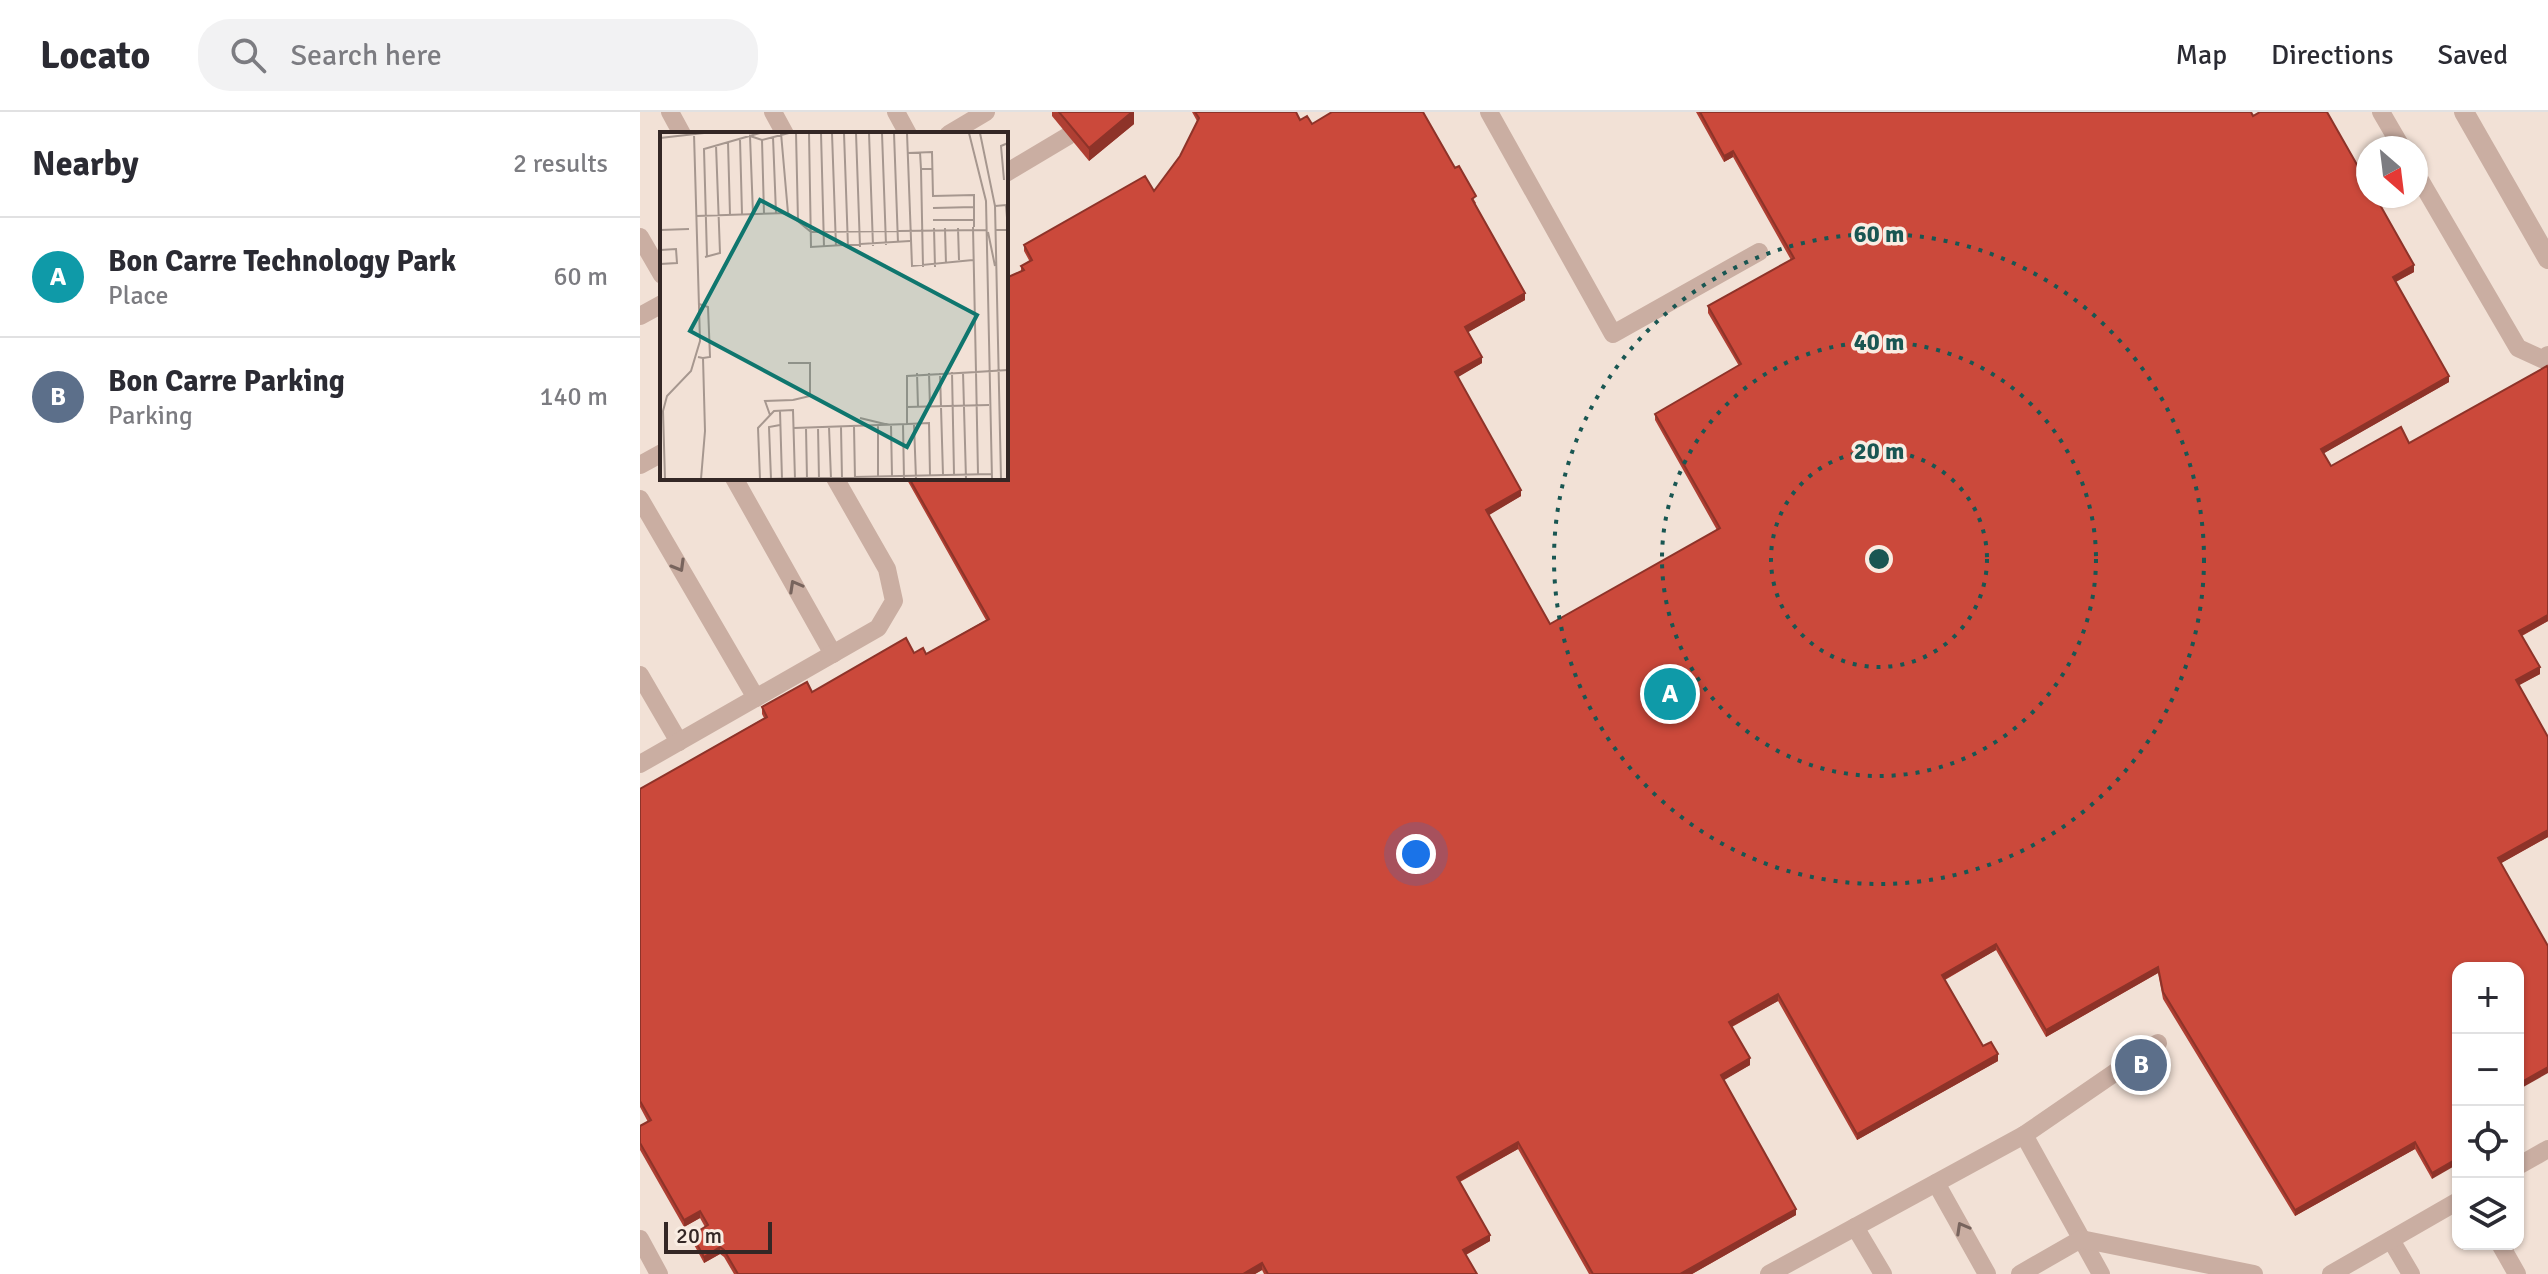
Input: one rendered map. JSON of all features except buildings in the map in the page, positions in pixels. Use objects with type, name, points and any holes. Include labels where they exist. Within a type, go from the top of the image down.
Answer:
[{"type":"street","points":[[2464,112],[2548,259]]},
{"type":"lane","points":[[670,112],[681,132]]},
{"type":"lane","points":[[773,112],[784,132]]},
{"type":"lane","points":[[896,112],[907,132]]},
{"type":"lane","points":[[952,132],[986,112]]},
{"type":"lane","points":[[1489,112],[1613,334],[1759,252]]},
{"type":"lane","points":[[2381,112],[2395,136]]},
{"type":"lane","points":[[1008,172],[1068,136]]},
{"type":"lane","points":[[2428,194],[2518,348],[2542,359],[2548,355]]},
{"type":"lane","points":[[640,237],[660,272]]},
{"type":"lane","points":[[640,316],[660,305]]},
{"type":"lane","points":[[640,465],[660,454]]},
{"type":"lane","points":[[735,480],[833,654]]},
{"type":"lane","points":[[640,764],[878,628],[894,601],[887,569],[836,480]]},
{"type":"lane","points":[[640,499],[756,698]]},
{"type":"lane","points":[[640,675],[679,742]]},
{"type":"lane","points":[[1773,1273],[2024,1135],[2158,1043]]},
{"type":"lane","points":[[2024,1135],[2101,1274]]},
{"type":"lane","points":[[2524,1163],[2546,1153]]},
{"type":"lane","points":[[1936,1183],[1987,1274]]},
{"type":"lane","points":[[2331,1274],[2452,1204]]},
{"type":"lane","points":[[1855,1227],[1883,1274]]},
{"type":"lane","points":[[640,1239],[659,1274]]},
{"type":"lane","points":[[2020,1274],[2081,1239],[2211,1270],[2254,1274]]},
{"type":"lane","points":[[2391,1240],[2411,1274]]},
{"type":"lane","points":[[2503,1250],[2517,1274]]},
{"type":"place","name":"Bon Carre Technology Park","points":[[1670,694]]},
{"type":"place","name":"Bon Carre Parking","points":[[2141,1065]]}]
